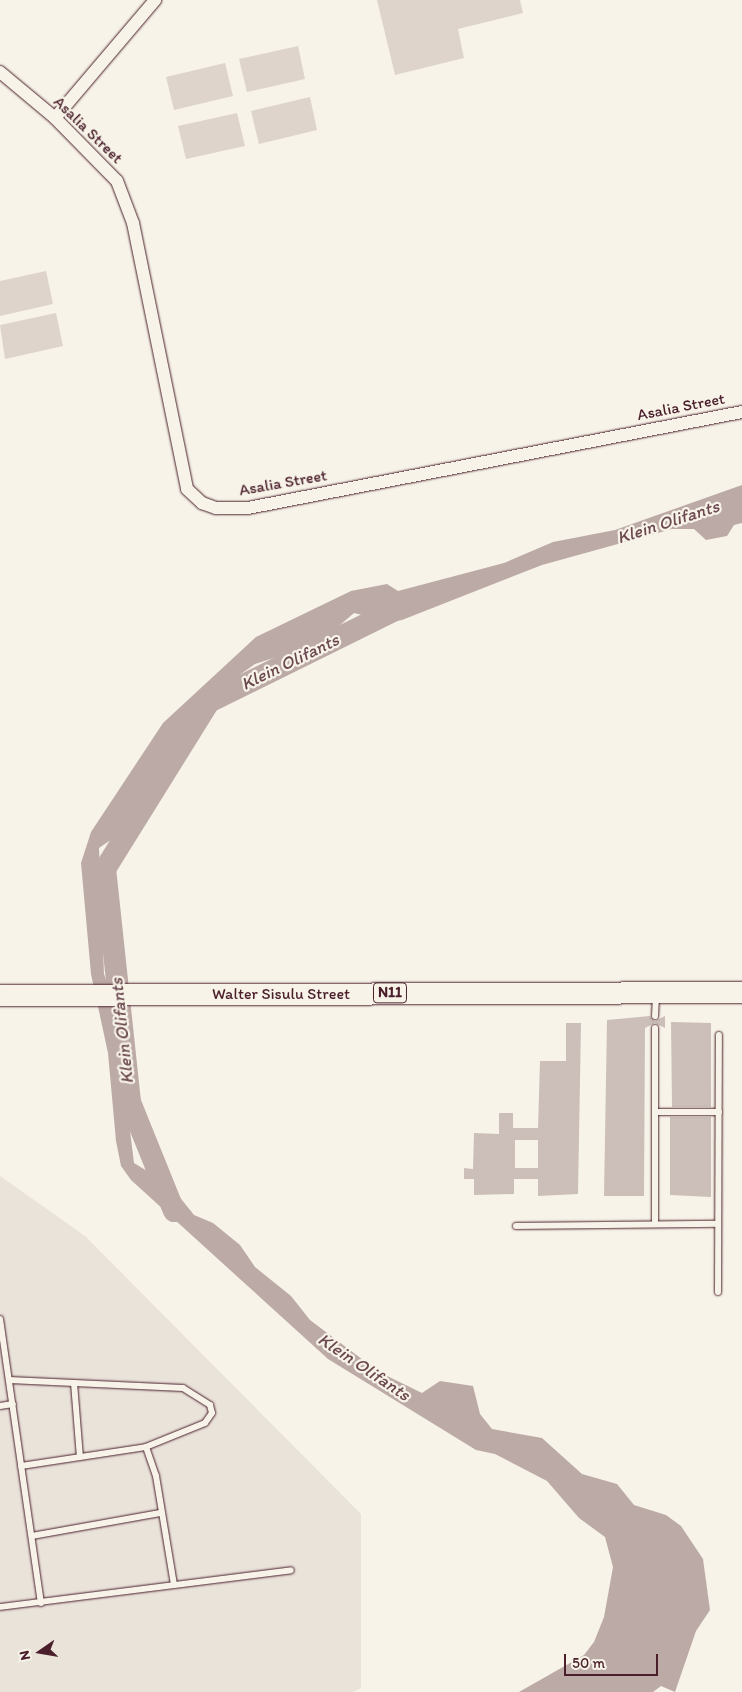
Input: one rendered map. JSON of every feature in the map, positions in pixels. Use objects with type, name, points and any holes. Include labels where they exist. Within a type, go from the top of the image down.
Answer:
[{"type":"highway","name":"Walter Sisulu Street","points":[[0,995],[742,992]]},
{"type":"street","points":[[55,118],[155,0]]},
{"type":"street","name":"Asalia Street","points":[[0,72],[55,118],[117,181],[126,201],[187,489],[202,503],[216,508],[248,508],[742,412]]},
{"type":"lane","points":[[655,1016],[656,992]]},
{"type":"lane","points":[[655,1028],[655,1224]]},
{"type":"lane","points":[[718,1292],[719,1035]]},
{"type":"lane","points":[[655,1112],[719,1112]]},
{"type":"lane","points":[[516,1226],[718,1224]]},
{"type":"lane","points":[[0,1319],[3,1355],[13,1404],[41,1603]]},
{"type":"lane","points":[[9,1380],[183,1388],[210,1405],[212,1413],[205,1423],[146,1447],[21,1466]]},
{"type":"lane","points":[[74,1383],[80,1457]]},
{"type":"lane","points":[[0,1406],[13,1404]]},
{"type":"lane","points":[[146,1447],[156,1476],[160,1513],[174,1586]]},
{"type":"lane","points":[[32,1536],[160,1513]]},
{"type":"lane","points":[[0,1607],[291,1570]]},
{"type":"shaded area","points":[[377,0],[520,0],[523,13],[458,29],[464,58],[395,75]]},
{"type":"shaded area","points":[[298,46],[305,79],[247,92],[239,59]]},
{"type":"shaded area","points":[[225,63],[233,96],[174,110],[166,77]]},
{"type":"shaded area","points":[[310,97],[317,130],[259,144],[251,111]]},
{"type":"shaded area","points":[[237,113],[245,146],[186,159],[178,126]]},
{"type":"shaded area","points":[[46,271],[53,304],[0,316],[0,281]]},
{"type":"shaded area","points":[[56,313],[63,346],[5,359],[0,325]]},
{"type":"shaded area","points":[[0,1176],[85,1236],[361,1514],[361,1688],[353,1692],[0,1692]]},
{"type":"water","points":[[742,485],[742,523],[734,525],[727,536],[706,540],[694,529],[672,529],[542,565],[402,620],[390,622],[354,613],[319,643],[255,664],[238,676],[222,703],[184,728],[112,839],[99,848],[104,974],[114,1001],[134,1163],[170,1185],[194,1215],[213,1223],[240,1245],[255,1267],[291,1296],[310,1320],[379,1372],[422,1393],[440,1381],[473,1386],[480,1414],[492,1429],[542,1438],[582,1474],[617,1484],[634,1505],[666,1515],[681,1526],[703,1559],[710,1610],[696,1631],[675,1692],[661,1686],[653,1692],[519,1692],[584,1655],[594,1642],[604,1617],[613,1567],[605,1537],[579,1518],[547,1481],[495,1454],[476,1450],[328,1359],[131,1180],[121,1166],[116,1141],[108,1053],[91,974],[81,863],[91,832],[163,723],[256,637],[351,591],[387,584],[398,591],[504,563],[553,542],[615,530]]},
{"type":"building","points":[[650,1016],[655,1021],[665,1016],[665,1028],[655,1023],[645,1028],[644,1196],[604,1196],[607,1020]]},
{"type":"building","points":[[671,1022],[711,1023],[711,1107],[672,1107]]},
{"type":"building","points":[[566,1023],[581,1023],[578,1194],[538,1196],[538,1179],[514,1179],[514,1194],[474,1195],[474,1179],[464,1179],[464,1168],[473,1169],[474,1133],[499,1134],[499,1113],[513,1113],[513,1128],[538,1128],[540,1061],[566,1061]],"holes":[[[515,1140],[538,1140],[538,1168],[515,1168]]]},
{"type":"building","points":[[670,1117],[711,1117],[711,1197],[670,1195]]},
{"type":"waterway","name":"Klein Olifants","points":[[174,1211],[130,1102],[105,869],[209,702],[405,605]]}]
